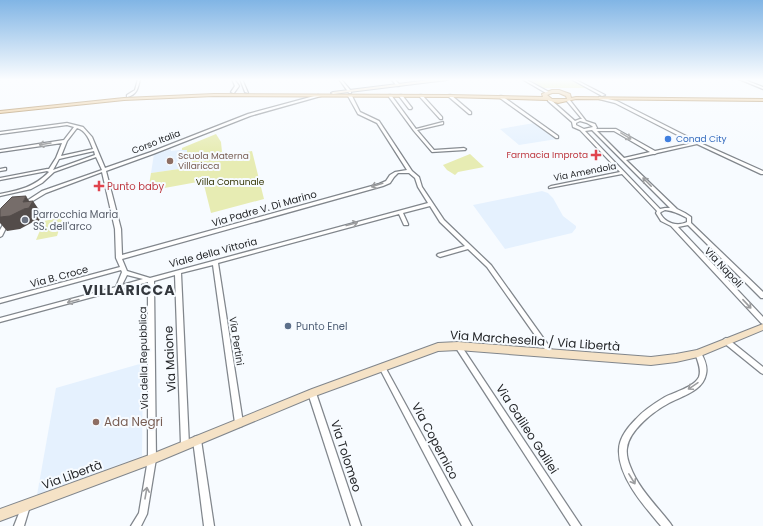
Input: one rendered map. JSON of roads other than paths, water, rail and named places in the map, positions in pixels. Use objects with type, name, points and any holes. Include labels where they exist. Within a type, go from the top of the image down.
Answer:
[{"type":"main road","points":[[0,111],[64,104]]},
{"type":"main road","points":[[0,111],[78,104]]},
{"type":"street","name":"Corso Italia","points":[[20,206],[44,192],[281,104]]},
{"type":"street","points":[[355,104],[359,113],[378,122],[410,172],[417,177],[420,187],[442,221],[468,248],[489,266],[550,353]]},
{"type":"street","points":[[396,104],[433,152],[464,149]]},
{"type":"street","points":[[406,104],[410,108]]},
{"type":"street","points":[[427,104],[441,118]]},
{"type":"street","points":[[459,104],[470,113]]},
{"type":"street","points":[[510,104],[557,137]]},
{"type":"street","points":[[555,104],[574,122],[574,126],[581,129],[615,130],[655,153]]},
{"type":"street","points":[[558,106],[564,104],[572,106],[585,121]]},
{"type":"street","points":[[623,104],[697,143],[763,173]]},
{"type":"street","points":[[574,122],[585,121],[593,124],[595,127],[594,129],[674,210]]},
{"type":"street","points":[[415,130],[442,123]]},
{"type":"street","points":[[0,133],[68,124],[82,128],[90,137],[104,170],[118,229],[119,258],[124,270],[118,288]]},
{"type":"street","points":[[0,195],[27,190],[43,182],[52,171],[66,141],[76,126]]},
{"type":"street","points":[[581,129],[659,211],[665,209],[674,210]]},
{"type":"street","points":[[0,151],[66,141]]},
{"type":"street","points":[[624,159],[697,143]]},
{"type":"street","points":[[58,158],[97,152]]},
{"type":"street","points":[[0,179],[52,171],[97,152]]},
{"type":"street","points":[[0,170],[5,168]]},
{"type":"street","name":"Via Padre V. Di Marino","points":[[119,258],[381,185],[388,182],[391,175],[395,173],[410,172]]},
{"type":"street","name":"Via Amendola","points":[[551,187],[622,173]]},
{"type":"street","name":"Viale della Vittoria","points":[[0,320],[151,280],[314,234],[431,204]]},
{"type":"street","name":"Via Napoli","points":[[674,210],[689,218],[689,223],[763,296]]},
{"type":"street","name":"Via Napoli","points":[[659,211],[658,216],[673,225],[763,321]]},
{"type":"street","points":[[400,212],[406,224]]},
{"type":"street","points":[[0,221],[8,219],[0,236]]},
{"type":"street","points":[[673,225],[681,226],[689,223]]},
{"type":"street","points":[[440,255],[468,248]]},
{"type":"street","name":"Via Pertini","points":[[215,262],[239,423]]},
{"type":"street","points":[[124,270],[151,280]]},
{"type":"street","name":"Via B. Croce","points":[[0,301],[124,270]]},
{"type":"street","name":"Via Maione","points":[[178,272],[185,445]]},
{"type":"street","name":"Via della Repubblica","points":[[136,526],[143,514],[152,459],[151,280]]},
{"type":"street","name":"Via Marchesella / Via Libertà","points":[[152,459],[312,393],[438,347],[458,346],[651,361],[676,358],[698,353],[763,327]]},
{"type":"street","points":[[726,341],[763,371]]},
{"type":"street","name":"Via Galileo Galilei","points":[[458,346],[576,526]]},
{"type":"street","points":[[667,526],[644,497],[630,475],[622,456],[623,445],[628,433],[642,419],[662,403],[695,386],[701,379],[704,372],[698,353]]},
{"type":"street","name":"Via Copernico","points":[[382,367],[467,526]]},
{"type":"street","name":"Via Tolomeo","points":[[312,393],[356,526]]},
{"type":"street","points":[[198,440],[209,526]]},
{"type":"street","name":"Via Libertà","points":[[0,515],[152,459]]},
{"type":"street","points":[[18,526],[27,505]]},
{"type":"place","name":"Conad City","points":[[668,139]]},
{"type":"place","name":"Farmacia Improta","points":[[596,155]]},
{"type":"place","name":"Scuola Materna Villaricca","points":[[170,161]]},
{"type":"place","name":"Punto baby","points":[[99,186]]},
{"type":"place","name":"Parrocchia Maria SS. dell'arco","points":[[25,220]]},
{"type":"place","name":"Punto Enel","points":[[288,326]]},
{"type":"place","name":"Ada Negri","points":[[96,422]]},
{"type":"district","name":"VILLARICCA","points":[[129,290]]},
{"type":"park label","name":"Villa Comunale","points":[[230,182]]}]
